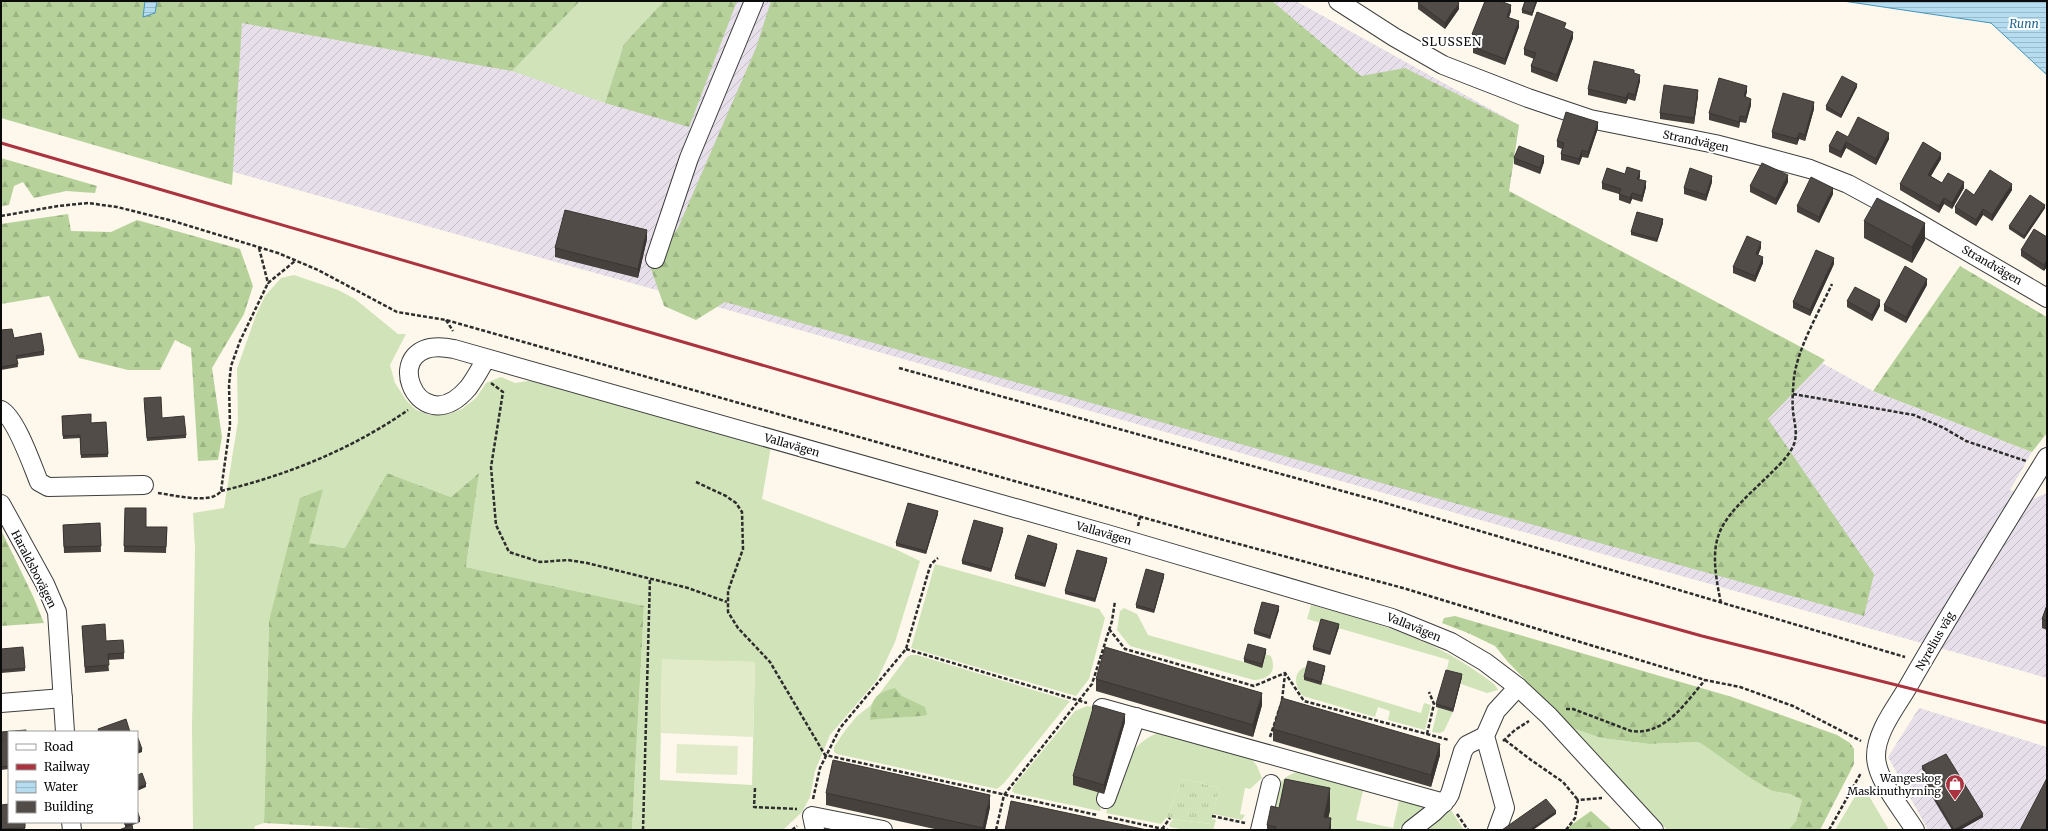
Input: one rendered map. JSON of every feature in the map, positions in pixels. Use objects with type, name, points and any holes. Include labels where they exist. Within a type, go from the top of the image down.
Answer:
[{"type":"street","points":[[656,259],[689,158],[754,1]]},
{"type":"street","name":"Strandvägen","points":[[1338,1],[1394,37],[1443,65],[1528,98],[1590,119],[1715,144],[1810,169],[1835,178],[1898,210],[2047,298]]},
{"type":"street","name":"Vallavägen","points":[[422,400],[412,388],[408,372],[410,363],[420,353],[434,347],[445,347],[482,365],[515,366],[1100,532],[1392,618],[1451,642],[1485,662],[1518,687],[1550,716],[1654,830]]},
{"type":"street","points":[[422,400],[432,404],[452,401],[468,388],[482,365]]},
{"type":"street","points":[[1,410],[7,414],[13,424],[39,482],[43,485],[48,487],[70,488],[144,485]]},
{"type":"street","name":"Nyrelius väg","points":[[1915,830],[1882,780],[1877,767],[1876,748],[1884,728],[2039,460]]},
{"type":"street","name":"Haraldsbovägen","points":[[1,504],[45,584],[57,612],[65,731]]},
{"type":"street","points":[[1411,830],[1448,806],[1450,794],[1463,751],[1467,745],[1485,736],[1496,711],[1518,687]]},
{"type":"street","points":[[1,703],[63,698]]},
{"type":"street","points":[[1096,706],[1448,806]]},
{"type":"street","points":[[1106,799],[1136,717]]},
{"type":"street","points":[[1485,736],[1505,808],[1497,830]]},
{"type":"street","points":[[1254,827],[1271,784]]},
{"type":"street","points":[[813,823],[881,830]]},
{"type":"path","points":[[1,216],[58,206],[88,203],[117,207],[173,221],[259,248],[318,270],[397,312],[446,320],[1198,533],[1403,588],[1705,680],[1740,687],[1793,706],[1876,748]]},
{"type":"path","points":[[259,248],[268,283]]},
{"type":"path","points":[[144,485],[148,492],[207,499],[218,496],[221,491],[230,425],[229,385],[231,366],[240,342],[268,283],[295,261]]},
{"type":"path","points":[[1721,603],[1714,565],[1716,540],[1726,519],[1737,504],[1776,468],[1792,448],[1796,426],[1793,411],[1794,376],[1800,354],[1832,284]]},
{"type":"path","points":[[482,365],[502,392],[491,467],[496,525],[509,552],[540,562],[568,560],[587,563],[688,588],[727,602]]},
{"type":"path","points":[[899,368],[1382,502],[1908,658]]},
{"type":"path","points":[[1793,394],[1914,416],[1944,428],[1966,440],[2039,460]]},
{"type":"path","points":[[221,491],[270,478],[312,462],[359,440],[422,400]]},
{"type":"path","points":[[696,482],[726,496],[736,503],[742,512],[743,549],[728,591],[727,602],[731,620],[770,662],[825,755],[1168,830]]},
{"type":"path","points":[[813,823],[814,793],[825,755],[840,728],[906,649],[931,564],[938,558]]},
{"type":"path","points":[[643,830],[650,579]]},
{"type":"path","points":[[996,830],[1004,794],[1092,684],[1110,629],[1115,601]]},
{"type":"path","points":[[1110,629],[1126,649],[1254,686],[1285,673]]},
{"type":"path","points":[[906,649],[1096,706]]},
{"type":"path","points":[[1285,673],[1304,700],[1467,745]]},
{"type":"path","points":[[1265,753],[1282,700],[1285,673]]},
{"type":"path","points":[[1492,760],[1504,739],[1529,721],[1550,716],[1563,709],[1573,709],[1631,731],[1649,731],[1659,727],[1677,713],[1705,680]]},
{"type":"path","points":[[1427,734],[1434,704],[1429,692]]},
{"type":"path","points":[[1504,739],[1563,782],[1578,800],[1575,818],[1566,830]]},
{"type":"path","points":[[1829,830],[1862,771]]},
{"type":"path","points":[[755,788],[754,807],[800,809],[813,823]]},
{"type":"path","points":[[1578,800],[1622,795]]},
{"type":"path","points":[[1448,806],[1468,830]]},
{"type":"path","points":[[1212,816],[1254,827]]},
{"type":"path","points":[[1162,829],[1170,818]]},
{"type":"shaded area","points":[[244,1],[1296,1],[1519,125],[1509,191],[1873,391],[2032,452],[2010,490],[2033,499],[2047,493],[2047,678],[201,163]]},
{"type":"shaded area","points":[[1919,708],[2047,747],[2047,830],[1928,830],[1888,757]]},
{"type":"green space","points":[[1,1],[145,1],[143,17],[155,13],[157,1],[580,1],[512,71],[242,23],[232,185],[1,118]]},
{"type":"green space","points":[[580,1],[664,1],[624,44],[605,103],[512,71]]},
{"type":"green space","points":[[664,1],[737,1],[689,127],[605,103],[624,44]]},
{"type":"green space","points":[[771,1],[1272,1],[1361,76],[1405,68],[1519,125],[1509,191],[1825,360],[1768,419],[1874,574],[1864,616],[725,302],[696,320],[664,306],[651,269],[678,228],[756,48]]},
{"type":"green space","points":[[1,158],[97,186],[95,193],[66,191],[34,198],[23,182],[14,186],[9,205],[1,206]]},
{"type":"green space","points":[[68,214],[71,231],[111,232],[137,220],[240,249],[253,286],[244,314],[212,368],[222,437],[218,460],[198,461],[191,348],[175,340],[160,370],[128,370],[79,358],[49,296],[1,304],[1,224]]},
{"type":"green space","points":[[1960,266],[2047,317],[2047,433],[2032,452],[1873,391]]},
{"type":"green space","points":[[294,275],[338,290],[355,299],[398,334],[406,334],[390,365],[395,383],[406,400],[416,410],[430,415],[449,414],[462,409],[476,398],[486,383],[501,377],[515,383],[541,379],[771,446],[762,499],[893,548],[920,561],[895,642],[877,680],[830,735],[815,771],[810,797],[802,812],[783,830],[632,830],[644,606],[466,567],[479,473],[451,497],[387,473],[345,548],[308,543],[269,621],[264,823],[255,826],[254,830],[193,830],[192,727],[195,549],[193,513],[224,508],[238,421],[237,369],[256,315],[265,296],[281,278]],"holes":[[[662,660],[755,662],[752,785],[660,780]]]},
{"type":"green space","points":[[387,473],[451,497],[479,473],[466,567],[644,606],[632,830],[392,830],[264,823],[269,621],[300,498],[323,489],[309,543],[345,548]]},
{"type":"green space","points":[[1,530],[33,596],[44,623],[1,626]]},
{"type":"green space","points":[[935,564],[1099,609],[1105,618],[1089,679],[1076,696],[911,648]]},
{"type":"green space","points":[[1311,605],[1384,626],[1430,645],[1452,656],[1474,670],[1495,685],[1498,690],[1487,693],[1461,684],[1462,677],[1446,673],[1449,660],[1307,619]]},
{"type":"green space","points":[[1124,608],[1137,614],[1148,635],[1262,667],[1265,654],[1271,656],[1273,662],[1272,670],[1268,676],[1254,680],[1130,646],[1117,630],[1120,611]]},
{"type":"green space","points":[[1455,616],[1732,697],[1837,735],[1850,743],[1854,749],[1854,764],[1820,830],[1788,830],[1796,821],[1802,800],[1790,794],[1772,791],[1750,778],[1699,742],[1649,744],[1601,738],[1572,728],[1508,662],[1495,646],[1442,623],[1444,618]]},
{"type":"green space","points":[[917,655],[1070,701],[1004,783],[997,789],[837,754],[834,752],[834,747],[844,732],[857,716],[870,706],[907,657]]},
{"type":"green space","points":[[662,659],[755,662],[753,737],[661,733]]},
{"type":"green space","points":[[1308,666],[1304,680],[1321,685],[1322,683],[1421,713],[1424,703],[1431,705],[1425,730],[1388,720],[1390,711],[1378,707],[1375,717],[1303,696],[1298,688],[1296,679],[1299,671]]},
{"type":"green space","points":[[895,688],[902,696],[925,707],[927,715],[870,720],[875,698],[883,692]]},
{"type":"green space","points":[[1087,706],[1093,707],[1104,794],[1100,811],[1014,793],[1012,791],[1013,787],[1075,711]]},
{"type":"green space","points":[[1438,708],[1453,712],[1444,731],[1440,733],[1432,732]]},
{"type":"green space","points":[[1572,728],[1601,738],[1649,744],[1699,742],[1750,778],[1772,791],[1790,794],[1802,800],[1796,821],[1788,830],[1667,830]]},
{"type":"green space","points":[[1168,730],[1250,757],[1257,766],[1262,778],[1250,789],[1245,788],[1240,814],[1245,815],[1242,820],[1213,814],[1219,788],[1183,779],[1166,818],[1161,824],[1106,813],[1119,773],[1133,751],[1143,741],[1154,734]]},
{"type":"green space","points":[[677,744],[738,746],[737,775],[676,773]]},
{"type":"green space","points":[[1303,770],[1364,787],[1356,820],[1393,828],[1400,796],[1426,806],[1425,809],[1398,830],[1277,830],[1275,801],[1279,786],[1284,779]]},
{"type":"green space","points":[[1183,779],[1219,788],[1211,824],[1166,818]]},
{"type":"green space","points":[[1863,790],[1866,791],[1889,830],[1835,830],[1857,793]]},
{"type":"green space","points":[[1451,810],[1464,830],[1426,830]]},
{"type":"green space","points":[[1591,811],[1612,830],[1564,830]]},
{"type":"green space","points":[[1173,819],[1210,824],[1212,819],[1216,820],[1213,830],[1185,830],[1170,827],[1169,825]]},
{"type":"water","points":[[145,1],[157,1],[155,13],[143,17]]},
{"type":"water","name":"Runn","points":[[1843,1],[2047,1],[2047,75],[1991,23]]},
{"type":"building","points":[[1419,1],[1457,1],[1459,3],[1445,23],[1418,3]]},
{"type":"building","points":[[1485,1],[1500,1],[1511,5],[1507,17],[1519,21],[1505,59],[1473,47],[1477,36],[1472,34]]},
{"type":"building","points":[[1525,1],[1536,1],[1532,13],[1522,10]]},
{"type":"building","points":[[1537,12],[1566,23],[1564,28],[1573,32],[1557,75],[1531,66],[1536,53],[1524,49]]},
{"type":"building","points":[[1594,61],[1634,70],[1634,73],[1640,75],[1635,95],[1628,93],[1626,98],[1588,89]]},
{"type":"building","points":[[1842,76],[1857,84],[1841,115],[1826,106]]},
{"type":"building","points":[[1719,78],[1747,86],[1744,96],[1751,99],[1746,117],[1740,116],[1739,122],[1709,113]]},
{"type":"building","points":[[1664,85],[1698,90],[1694,118],[1660,113]]},
{"type":"building","points":[[1783,93],[1814,102],[1805,135],[1799,133],[1797,139],[1772,132]]},
{"type":"building","points":[[1566,112],[1598,122],[1588,152],[1582,150],[1579,159],[1561,154],[1564,143],[1557,141]]},
{"type":"building","points":[[1858,117],[1889,133],[1876,159],[1846,142],[1841,152],[1829,146],[1837,131],[1848,137]]},
{"type":"building","points":[[1923,142],[1941,153],[1928,175],[1942,183],[1948,173],[1964,182],[1952,203],[1944,198],[1939,206],[1900,184]]},
{"type":"building","points":[[1519,146],[1544,156],[1540,168],[1514,158]]},
{"type":"building","points":[[1762,163],[1788,175],[1776,199],[1750,186]]},
{"type":"building","points":[[1627,167],[1640,171],[1637,179],[1646,181],[1642,196],[1632,193],[1630,198],[1619,194],[1621,189],[1602,183],[1607,168],[1625,174]]},
{"type":"building","points":[[1690,168],[1712,176],[1706,195],[1684,188]]},
{"type":"building","points":[[1990,170],[2012,184],[1992,215],[1983,209],[1976,220],[1955,207],[1966,189],[1974,195]]},
{"type":"building","points":[[1811,177],[1833,188],[1819,217],[1797,206]]},
{"type":"building","points":[[2030,195],[2045,205],[2024,236],[2009,226]]},
{"type":"building","points":[[1877,198],[1925,223],[1912,247],[1864,221]]},
{"type":"building","points":[[565,210],[647,230],[638,269],[555,248]]},
{"type":"building","points":[[1637,212],[1663,219],[1657,239],[1631,232]]},
{"type":"building","points":[[2034,229],[2047,237],[2047,260],[2044,265],[2021,250]]},
{"type":"building","points":[[1747,236],[1761,242],[1756,254],[1763,257],[1755,276],[1733,267]]},
{"type":"building","points":[[1816,250],[1834,258],[1810,310],[1793,302]]},
{"type":"building","points":[[1905,266],[1927,279],[1906,317],[1884,305]]},
{"type":"building","points":[[1855,287],[1880,300],[1872,315],[1847,301]]},
{"type":"building","points":[[12,329],[14,338],[41,333],[44,351],[16,356],[18,364],[1,367],[1,330]]},
{"type":"building","points":[[161,397],[162,418],[184,416],[186,435],[147,438],[144,398]]},
{"type":"building","points":[[91,414],[91,423],[106,422],[108,454],[81,455],[80,435],[63,436],[62,416]]},
{"type":"building","points":[[908,503],[938,511],[926,551],[896,543]]},
{"type":"building","points":[[125,508],[146,508],[146,527],[167,527],[166,547],[124,546]]},
{"type":"building","points":[[974,520],[1003,528],[991,569],[962,561]]},
{"type":"building","points":[[100,523],[101,546],[64,547],[63,525]]},
{"type":"building","points":[[1028,535],[1057,544],[1045,584],[1015,576]]},
{"type":"building","points":[[1077,550],[1107,558],[1095,599],[1065,591]]},
{"type":"building","points":[[1146,569],[1164,574],[1154,610],[1136,605]]},
{"type":"building","points":[[1262,602],[1279,606],[1270,636],[1254,631]]},
{"type":"building","points":[[2047,605],[2047,621],[2042,619]]},
{"type":"building","points":[[1321,619],[1339,624],[1330,652],[1313,647]]},
{"type":"building","points":[[105,624],[106,641],[123,640],[124,653],[108,654],[109,665],[85,667],[82,626]]},
{"type":"building","points":[[1248,644],[1266,649],[1262,664],[1244,659]]},
{"type":"building","points":[[23,647],[25,668],[1,670],[1,649]]},
{"type":"building","points":[[1105,647],[1262,693],[1253,725],[1096,679]]},
{"type":"building","points":[[1308,661],[1325,666],[1321,682],[1304,677]]},
{"type":"building","points":[[1446,670],[1462,674],[1453,709],[1436,704]]},
{"type":"building","points":[[1282,698],[1440,744],[1431,775],[1273,729]]},
{"type":"building","points":[[1094,705],[1125,714],[1104,785],[1073,776]]},
{"type":"building","points":[[126,719],[130,731],[99,731],[98,729]]},
{"type":"building","points":[[8,731],[8,766],[1,767],[2,741],[1,732]]},
{"type":"building","points":[[138,738],[142,749],[138,750]]},
{"type":"building","points":[[1946,754],[1983,814],[1954,830],[1925,782],[1930,779],[1922,766]]},
{"type":"building","points":[[833,760],[990,795],[983,828],[826,793]]},
{"type":"building","points":[[142,773],[146,784],[138,788],[138,775]]},
{"type":"building","points":[[2047,778],[2047,830],[2020,830]]},
{"type":"building","points":[[1285,779],[1330,788],[1324,817],[1331,818],[1329,830],[1275,830],[1276,827],[1267,825],[1271,806],[1279,808]]},
{"type":"building","points":[[1546,799],[1556,811],[1529,830],[1502,830]]},
{"type":"building","points":[[1011,801],[1147,830],[1005,830]]},
{"type":"building","points":[[8,804],[8,823],[25,823],[25,828],[1,829],[1,805]]},
{"type":"building","points":[[132,825],[133,830],[119,830]]},
{"type":"railway","points":[[1,143],[1458,568],[1702,636],[2047,723]]},
{"type":"place","name":"Wangeskog Maskinuthyrning","points":[[1955,801]]},
{"type":"district","name":"SLUSSEN","points":[[1452,41]]}]
